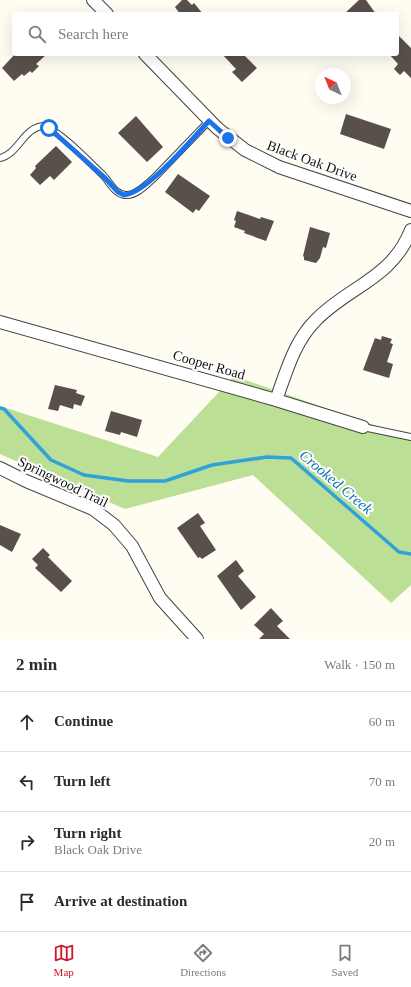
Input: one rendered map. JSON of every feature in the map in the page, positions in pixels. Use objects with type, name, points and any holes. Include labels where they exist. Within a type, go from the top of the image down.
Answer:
[{"type":"street","points":[[93,0],[105,12]]},
{"type":"street","name":"Black Oak Drive","points":[[147,56],[209,121],[237,145],[264,161],[411,211]]},
{"type":"street","points":[[276,400],[294,352],[308,329],[326,310],[372,280],[388,265],[401,248],[411,230]]},
{"type":"street","name":"Cooper Road","points":[[0,322],[276,400],[364,427]]},
{"type":"street","name":"Springwood Trail","points":[[0,468],[26,481],[92,509],[114,525],[138,555],[150,582],[160,598],[197,639]]},
{"type":"lane","points":[[0,158],[9,155],[31,130],[44,126],[58,135],[104,177],[118,192],[128,195],[144,186],[154,178],[209,121]]},
{"type":"lane","name":"Cooper Road","points":[[364,427],[411,437]]},
{"type":"green space","points":[[234,376],[411,438],[411,585],[391,603],[253,475],[125,509],[0,454],[0,406],[158,457]]},
{"type":"building","points":[[182,0],[187,0],[192,5],[194,3],[201,12],[179,12],[175,7]]},
{"type":"building","points":[[359,0],[366,0],[375,12],[346,12]]},
{"type":"building","points":[[399,36],[411,48],[411,78],[404,71],[400,75],[394,69],[398,64],[391,56],[399,56]]},
{"type":"building","points":[[13,56],[45,56],[36,64],[39,66],[32,73],[30,71],[24,76],[22,74],[14,81],[2,68]]},
{"type":"building","points":[[224,56],[245,56],[257,68],[242,82],[232,72],[236,69]]},
{"type":"building","points":[[346,114],[391,129],[384,149],[340,134]]},
{"type":"building","points":[[136,116],[163,147],[147,162],[118,133]]},
{"type":"building","points":[[56,146],[72,162],[54,180],[50,176],[40,185],[30,175],[36,168],[35,166]]},
{"type":"building","points":[[178,174],[210,196],[199,211],[196,209],[193,213],[165,192]]},
{"type":"building","points":[[237,211],[260,219],[261,217],[274,221],[266,241],[244,233],[245,231],[234,227],[236,221],[234,220]]},
{"type":"building","points":[[310,227],[330,233],[326,248],[323,247],[320,258],[316,263],[304,260],[303,256]]},
{"type":"building","points":[[382,336],[392,339],[390,343],[393,344],[387,362],[393,364],[389,378],[363,370],[375,338],[381,340]]},
{"type":"building","points":[[55,385],[77,390],[76,393],[85,396],[81,406],[74,404],[73,409],[60,405],[58,411],[48,409]]},
{"type":"building","points":[[111,411],[142,420],[137,437],[121,432],[120,435],[105,431]]},
{"type":"building","points":[[198,513],[205,523],[200,526],[216,550],[202,559],[200,557],[198,558],[177,528]]},
{"type":"building","points":[[0,525],[21,534],[12,552],[0,545]]},
{"type":"building","points":[[43,548],[50,555],[48,557],[72,581],[61,592],[35,568],[38,565],[32,559]]},
{"type":"building","points":[[236,560],[244,571],[238,576],[256,597],[241,610],[217,576]]},
{"type":"building","points":[[271,608],[283,621],[277,626],[290,639],[259,639],[264,634],[254,625]]},
{"type":"waterway","name":"Crooked Creek","points":[[0,408],[4,409],[51,460],[84,475],[128,481],[165,481],[212,465],[267,457],[291,458],[399,552],[411,554]]},
{"type":"route","points":[[49,128],[104,177],[113,188],[124,195],[134,192],[154,178],[209,121],[228,138]]}]
